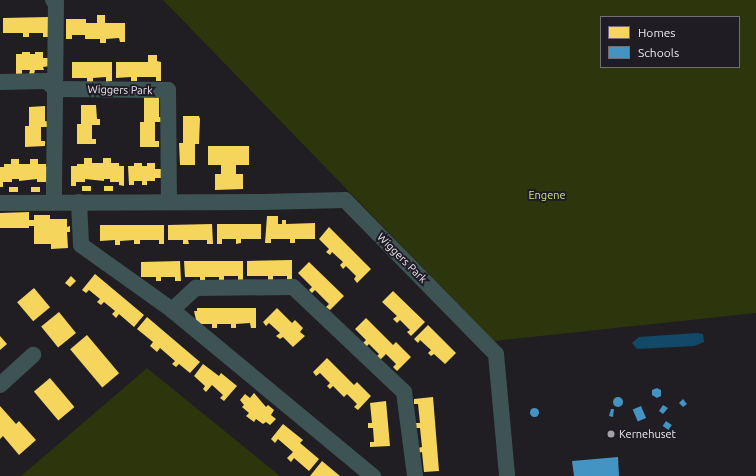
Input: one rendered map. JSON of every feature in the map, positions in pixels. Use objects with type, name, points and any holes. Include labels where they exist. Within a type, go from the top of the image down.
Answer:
[{"type":"street","points":[[53,0],[56,0],[54,202]]},
{"type":"street","name":"Wiggers Park","points":[[0,82],[46,81],[56,89],[168,90],[170,202]]},
{"type":"street","name":"Wiggers Park","points":[[0,203],[262,202],[345,200],[496,354],[507,476]]},
{"type":"street","points":[[78,202],[81,245],[172,310],[373,476]]},
{"type":"street","points":[[172,310],[196,288],[293,287],[404,392],[415,476]]},
{"type":"street","points":[[0,385],[33,355]]},
{"type":"green space","name":"Engene","points":[[163,0],[756,0],[756,313],[494,341]]},
{"type":"green space","points":[[147,368],[280,476],[21,476]]},
{"type":"water","points":[[697,333],[703,334],[704,342],[694,346],[637,349],[632,343],[639,337]]},
{"type":"building: Homes","points":[[97,15],[105,15],[105,23],[125,23],[125,42],[120,42],[119,38],[106,39],[106,43],[100,43],[100,39],[85,39],[85,35],[72,35],[72,39],[66,39],[66,19],[86,19],[86,23],[97,23]]},
{"type":"building: Homes","points":[[48,17],[48,37],[43,37],[43,33],[29,33],[29,37],[23,37],[23,33],[3,33],[3,18]]},
{"type":"building: Homes","points":[[22,52],[30,52],[30,54],[35,54],[35,52],[43,52],[43,58],[50,58],[50,66],[43,67],[44,70],[35,70],[34,74],[29,74],[30,70],[22,70],[22,74],[16,74],[16,54],[22,54]]},
{"type":"building: Homes","points":[[148,55],[157,55],[157,61],[161,62],[161,81],[156,81],[156,77],[137,77],[137,81],[131,81],[131,77],[116,78],[116,62],[148,62]]},
{"type":"building: Homes","points":[[72,62],[112,62],[112,81],[106,82],[106,77],[93,78],[93,82],[87,82],[87,78],[72,78]]},
{"type":"building: Homes","points":[[144,97],[159,97],[159,117],[163,117],[163,122],[155,122],[155,141],[159,141],[159,147],[140,147],[140,122],[144,122]]},
{"type":"building: Homes","points":[[81,105],[96,105],[97,119],[100,119],[100,125],[92,125],[92,139],[96,139],[96,144],[77,144],[77,124],[81,124]]},
{"type":"building: Homes","points":[[45,106],[45,121],[49,122],[49,127],[41,127],[41,141],[45,141],[45,146],[25,147],[25,126],[29,126],[29,107]]},
{"type":"building: Homes","points":[[183,116],[199,116],[200,119],[199,144],[195,144],[195,165],[180,165],[179,143],[183,143]]},
{"type":"building: Homes","points":[[208,146],[249,146],[249,165],[236,165],[236,174],[243,174],[243,189],[215,190],[215,174],[221,174],[221,165],[208,165]]},
{"type":"building: Homes","points":[[84,158],[92,158],[92,163],[103,163],[103,158],[111,158],[111,163],[119,163],[119,166],[124,166],[124,186],[119,185],[119,182],[110,182],[110,179],[104,179],[104,181],[85,179],[85,182],[76,182],[76,186],[71,186],[71,166],[84,164]]},
{"type":"building: Homes","points":[[11,159],[19,159],[19,164],[30,164],[30,159],[38,159],[38,164],[46,164],[46,167],[51,166],[52,186],[46,186],[46,182],[37,182],[37,179],[19,181],[19,179],[12,179],[12,182],[3,182],[3,187],[0,187],[0,167],[4,167],[4,164],[11,164]]},
{"type":"building: Homes","points":[[134,163],[142,163],[142,166],[147,166],[147,163],[155,163],[155,169],[162,169],[162,178],[155,178],[155,181],[147,181],[147,185],[142,185],[142,181],[134,181],[134,185],[129,185],[128,166],[134,166]]},
{"type":"building: Homes","points":[[82,186],[91,186],[91,191],[82,191]]},
{"type":"building: Homes","points":[[104,186],[113,186],[113,191],[104,191]]},
{"type":"building: Homes","points":[[9,187],[18,187],[18,192],[9,192]]},
{"type":"building: Homes","points":[[31,187],[40,187],[40,192],[31,192]]},
{"type":"building: Homes","points":[[29,212],[29,220],[34,220],[34,215],[50,215],[50,219],[67,219],[67,227],[70,226],[70,232],[67,232],[68,248],[51,249],[51,244],[34,244],[34,226],[29,226],[29,228],[0,228],[0,213]]},
{"type":"building: Homes","points":[[267,216],[278,216],[278,224],[282,224],[282,220],[286,220],[286,224],[315,223],[315,239],[295,239],[295,243],[290,243],[290,239],[271,239],[271,243],[265,243]]},
{"type":"building: Homes","points":[[212,224],[213,244],[207,244],[207,240],[188,240],[189,244],[183,244],[183,240],[168,240],[168,225]]},
{"type":"building: Homes","points":[[217,224],[261,224],[261,239],[241,239],[241,243],[236,244],[236,239],[222,239],[222,244],[217,244]]},
{"type":"building: Homes","points":[[100,225],[164,225],[164,244],[159,244],[159,240],[140,240],[140,244],[134,244],[134,240],[120,241],[120,245],[115,245],[115,240],[100,241]]},
{"type":"building: Homes","points":[[329,227],[371,269],[357,283],[354,279],[356,276],[346,266],[343,269],[340,265],[343,262],[332,252],[330,255],[326,252],[329,249],[319,239]]},
{"type":"building: Homes","points":[[292,260],[292,280],[287,280],[287,276],[273,276],[273,280],[268,280],[268,276],[247,276],[247,261]]},
{"type":"building: Homes","points":[[180,261],[181,281],[175,281],[175,277],[161,277],[161,281],[156,281],[156,277],[141,277],[141,262]]},
{"type":"building: Homes","points":[[184,261],[243,261],[243,280],[238,280],[238,276],[224,276],[224,281],[219,281],[219,277],[205,277],[205,281],[200,281],[200,277],[185,277]]},
{"type":"building: Homes","points":[[309,262],[344,296],[330,310],[326,307],[329,304],[315,290],[312,293],[309,290],[312,287],[298,273]]},
{"type":"building: Homes","points":[[95,274],[144,315],[134,327],[119,314],[116,318],[112,314],[115,311],[104,302],[101,305],[97,302],[100,299],[89,290],[86,293],[82,290]]},
{"type":"building: Homes","points":[[71,276],[76,281],[70,287],[65,283]]},
{"type":"building: Homes","points":[[34,288],[50,307],[33,321],[17,302]]},
{"type":"building: Homes","points":[[393,291],[425,322],[411,336],[407,332],[410,330],[400,320],[397,323],[393,319],[397,316],[382,302]]},
{"type":"building: Homes","points":[[197,308],[256,308],[256,328],[251,328],[250,323],[236,324],[236,328],[231,328],[231,324],[217,324],[217,328],[212,328],[212,324],[197,324],[194,311],[197,311]]},
{"type":"building: Homes","points":[[277,308],[292,323],[295,320],[303,328],[300,332],[305,336],[293,347],[283,337],[280,339],[276,336],[280,333],[269,323],[266,326],[263,322]]},
{"type":"building: Homes","points":[[59,312],[76,333],[58,347],[41,326]]},
{"type":"building: Homes","points":[[147,317],[200,362],[190,373],[179,364],[176,367],[172,364],[175,361],[160,348],[157,352],[150,346],[153,342],[137,329]]},
{"type":"building: Homes","points":[[366,318],[393,345],[396,342],[411,357],[397,371],[393,367],[396,364],[386,354],[380,360],[376,357],[379,354],[369,344],[366,347],[363,343],[366,340],[355,329]]},
{"type":"building: Homes","points":[[428,325],[456,353],[445,364],[434,354],[431,356],[428,353],[431,350],[420,340],[418,343],[414,339]]},
{"type":"building: Homes","points":[[87,335],[119,373],[102,387],[70,349]]},
{"type":"building: Homes","points":[[0,336],[7,344],[0,350]]},
{"type":"building: Homes","points":[[327,358],[354,385],[357,382],[371,396],[358,410],[354,407],[357,404],[347,394],[344,397],[333,386],[330,389],[327,386],[330,383],[320,373],[316,376],[313,372]]},
{"type":"building: Homes","points":[[203,364],[219,376],[221,373],[237,386],[224,401],[220,398],[223,395],[212,385],[206,392],[203,389],[205,386],[194,376]]},
{"type":"building: Homes","points":[[50,378],[74,407],[58,421],[34,391]]},
{"type":"building: Homes","points":[[254,393],[266,407],[268,405],[274,410],[271,415],[276,419],[270,425],[266,422],[263,424],[256,419],[254,422],[246,416],[249,413],[242,407],[244,405],[240,400],[245,394],[250,398]]},
{"type":"building: Homes","points":[[433,397],[439,471],[424,472],[422,452],[418,453],[418,448],[422,447],[420,428],[416,428],[416,423],[420,423],[418,404],[414,404],[414,399]]},
{"type":"building: Homes","points":[[386,401],[390,446],[370,447],[370,442],[374,442],[373,428],[368,428],[368,423],[372,423],[370,403]]},
{"type":"building: Homes","points":[[0,406],[16,424],[19,421],[36,440],[19,455],[3,436],[0,439]]},
{"type":"building: Homes","points":[[283,424],[303,440],[300,443],[319,459],[309,471],[294,458],[291,462],[287,458],[293,452],[278,439],[275,443],[271,439]]},
{"type":"building: Homes","points":[[322,461],[340,476],[310,476]]},
{"type":"building: Schools","points":[[657,388],[661,390],[661,396],[657,398],[652,395],[652,390]]},
{"type":"building: Schools","points":[[616,397],[620,397],[622,398],[622,406],[616,407],[613,404],[613,400]]},
{"type":"building: Schools","points":[[683,399],[687,404],[683,407],[679,403]]},
{"type":"building: Schools","points":[[663,405],[668,408],[663,414],[659,411]]},
{"type":"building: Schools","points":[[641,406],[646,418],[638,421],[633,410]]},
{"type":"building: Schools","points":[[534,407],[539,412],[534,417],[529,412]]},
{"type":"building: Schools","points":[[611,409],[614,409],[613,417],[609,416]]},
{"type":"building: Schools","points":[[666,421],[672,425],[668,430],[663,426]]},
{"type":"building: Schools","points":[[618,457],[619,476],[574,476],[572,461]]},
{"type":"place","name":"Kernehuset","points":[[611,434]]}]
